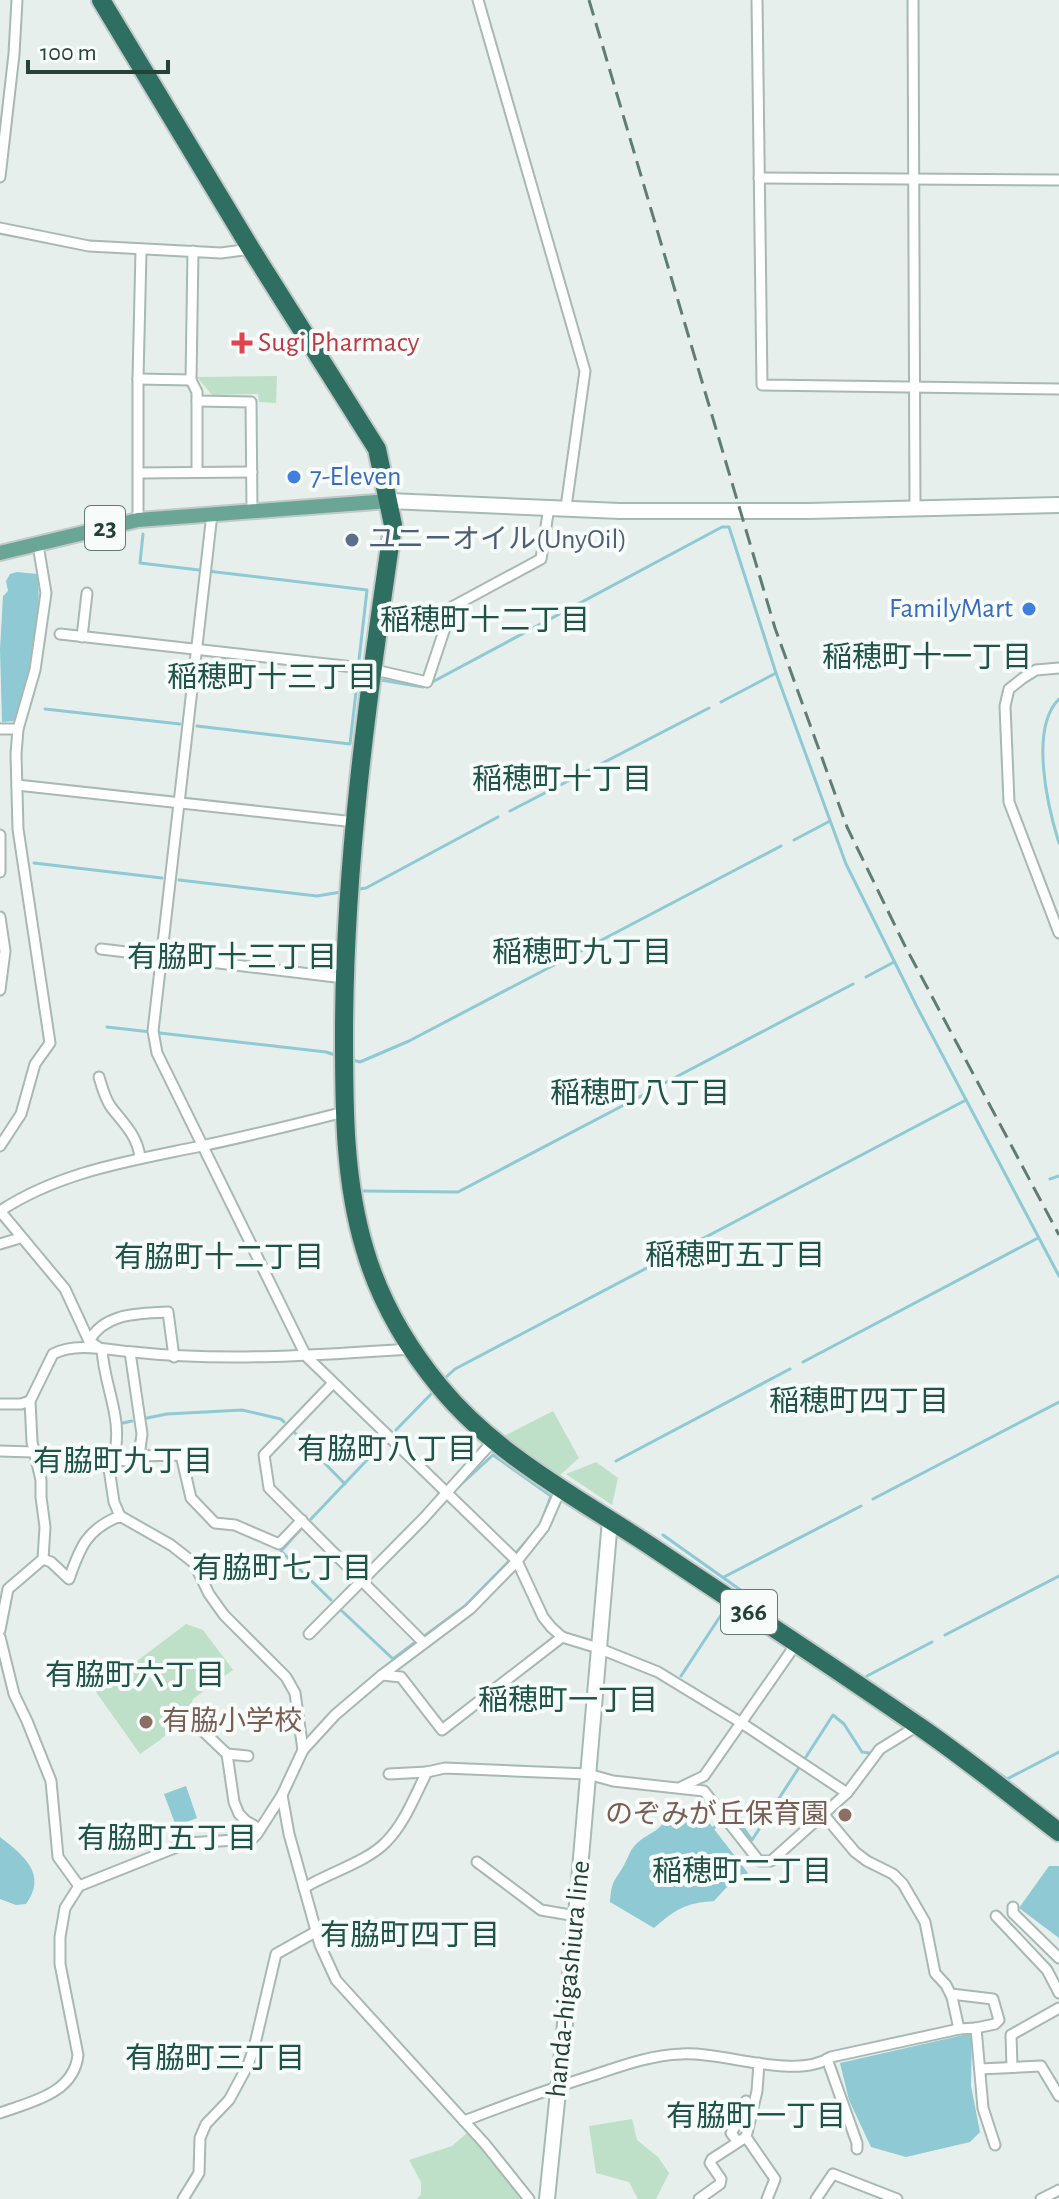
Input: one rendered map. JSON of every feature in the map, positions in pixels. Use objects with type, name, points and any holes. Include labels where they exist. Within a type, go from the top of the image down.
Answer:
[{"type":"highway","name":"366","points":[[101,0],[251,249],[377,449],[389,501],[393,525],[371,669],[355,822],[344,978],[344,1112],[348,1169],[364,1247],[384,1301],[410,1349],[438,1385],[494,1440],[561,1488],[919,1725],[1059,1832]]},
{"type":"main road","points":[[389,501],[620,511],[1059,505]]},
{"type":"main road","name":"23","points":[[2,556],[138,520],[389,501]]},
{"type":"main road","name":"handa-higashiura line","points":[[547,2199],[576,1916],[610,1520]]},
{"type":"street","points":[[0,177],[17,0]]},
{"type":"street","points":[[478,0],[585,371],[566,507]]},
{"type":"street","points":[[757,0],[762,385],[1059,389]]},
{"type":"street","points":[[913,0],[915,509]]},
{"type":"street","points":[[759,178],[1059,180]]},
{"type":"street","points":[[0,228],[89,246],[141,251],[238,253],[251,249]]},
{"type":"street","points":[[138,520],[141,251]]},
{"type":"street","points":[[193,251],[191,380],[197,392],[197,472]]},
{"type":"street","points":[[138,379],[191,380]]},
{"type":"street","points":[[197,401],[251,402],[252,511]]},
{"type":"street","points":[[139,473],[252,472]]},
{"type":"street","points":[[60,634],[371,669],[427,682],[452,607],[541,559],[549,507]]},
{"type":"street","points":[[212,514],[153,1031],[157,1053],[201,1146],[306,1356],[517,1560],[543,1617],[562,1637],[658,1672],[847,1793]]},
{"type":"street","points":[[0,1146],[21,1114],[35,1064],[50,1043],[18,829],[18,729],[33,679],[46,593],[38,545]]},
{"type":"street","points":[[82,637],[87,593]]},
{"type":"street","points":[[1059,668],[1036,670],[1023,678],[1009,689],[1005,706],[1009,802],[1059,933]]},
{"type":"street","points":[[0,729],[18,729]]},
{"type":"street","points":[[17,785],[355,822]]},
{"type":"street","points":[[0,835],[0,872]]},
{"type":"street","points":[[0,917],[5,951],[0,990]]},
{"type":"street","points":[[101,949],[344,978]]},
{"type":"street","points":[[99,1077],[109,1105],[138,1144],[140,1157]]},
{"type":"street","points":[[102,1349],[89,1341],[65,1289],[0,1211],[42,1187],[140,1157],[344,1112]]},
{"type":"street","points":[[0,1244],[20,1238]]},
{"type":"street","points":[[89,1341],[94,1332],[116,1317],[168,1312],[174,1357]]},
{"type":"street","points":[[0,1630],[8,1589],[43,1559],[45,1527],[39,1467],[33,1452],[30,1401],[53,1354],[78,1348],[174,1357],[306,1356],[410,1349]]},
{"type":"street","points":[[102,1349],[103,1374],[118,1424],[110,1461],[114,1502],[120,1516],[171,1545],[194,1563],[209,1594],[224,1615],[286,1677],[295,1693],[303,1750]]},
{"type":"street","points":[[130,1352],[142,1434],[139,1456]]},
{"type":"street","points":[[333,1383],[264,1455],[269,1488],[421,1640]]},
{"type":"street","points":[[0,1404],[30,1401]]},
{"type":"street","points":[[309,1634],[494,1440]]},
{"type":"street","points":[[0,1451],[33,1452]]},
{"type":"street","points":[[39,1467],[72,1461],[128,1461],[139,1456],[181,1455],[191,1498],[215,1523],[235,1525],[279,1544],[302,1520]]},
{"type":"street","points":[[0,2113],[51,2094],[65,2084],[77,2063],[60,1964],[60,1937],[65,1908],[79,1886],[187,1843],[252,1839],[282,1795],[303,1750],[335,1715],[421,1640],[470,1609],[544,1527],[561,1488]]},
{"type":"street","points":[[43,1559],[51,1562],[69,1579],[82,1544],[94,1529],[120,1516]]},
{"type":"street","points":[[0,1637],[14,1694],[51,1781],[58,1857],[79,1886]]},
{"type":"street","points":[[382,1675],[401,1677],[442,1730],[562,1637]]},
{"type":"street","points":[[678,1788],[704,1776],[796,1644]]},
{"type":"street","points":[[389,1774],[484,1767],[528,1773],[588,1774],[613,1781],[704,1791],[759,1861],[771,1861],[847,1793],[880,1749],[919,1725]]},
{"type":"street","points":[[205,1733],[227,1754],[234,1802],[239,1814],[260,1829]]},
{"type":"street","points":[[227,1754],[248,1756]]},
{"type":"street","points":[[304,1888],[368,1856],[385,1844],[400,1825],[427,1772]]},
{"type":"street","points":[[282,1795],[304,1888],[328,1966],[336,1980],[464,2121],[529,2199]]},
{"type":"street","points":[[824,1815],[855,1852],[893,1874],[903,1884],[925,1922],[935,1973],[951,1994],[959,2029]]},
{"type":"street","points":[[477,1862],[541,1910],[576,1916]]},
{"type":"street","points":[[1013,1907],[1013,1913],[1059,1958]]},
{"type":"street","points":[[996,1916],[1047,1970],[1059,1993]]},
{"type":"street","points":[[183,2199],[199,2173],[200,2138],[206,2124],[229,2100],[248,2065],[276,1954],[317,1931]]},
{"type":"street","points":[[464,2121],[559,2086],[665,2055],[721,2055],[792,2066],[821,2064],[827,2059],[959,2029],[995,2024],[999,2020],[993,1999],[951,1994]]},
{"type":"street","points":[[1012,2067],[1011,2035],[1059,2008]]},
{"type":"street","points":[[976,2028],[983,2108],[995,2145]]},
{"type":"street","points":[[827,2059],[857,2149]]},
{"type":"street","points":[[699,2199],[720,2184],[721,2179],[710,2163],[712,2159],[742,2139],[757,2091],[759,2063]]},
{"type":"street","points":[[980,2069],[1041,2066],[1059,2096]]},
{"type":"street","points":[[746,2101],[745,2111],[731,2133],[742,2139],[775,2179],[767,2199]]},
{"type":"street","points":[[816,2199],[833,2174],[897,2199]]},
{"type":"street","points":[[1041,2199],[1059,2190]]},
{"type":"green space","points":[[277,376],[276,403],[259,402],[258,394],[212,395],[197,377]]},
{"type":"green space","points":[[553,1411],[579,1458],[559,1476],[500,1438]]},
{"type":"green space","points":[[596,1462],[618,1478],[612,1505],[566,1474]]},
{"type":"green space","points":[[186,1624],[203,1630],[233,1670],[193,1699],[187,1715],[140,1754],[96,1692]]},
{"type":"green space","points":[[632,2119],[637,2140],[658,2157],[669,2173],[656,2199],[638,2199],[629,2182],[596,2173],[589,2126]]},
{"type":"green space","points":[[468,2132],[523,2199],[417,2199],[421,2194],[421,2182],[409,2160],[452,2146]]},
{"type":"water","points":[[10,574],[37,574],[37,628],[16,721],[2,722],[0,649],[3,596],[8,591],[6,581]]},
{"type":"water","points":[[186,1786],[197,1818],[176,1826],[164,1794]]},
{"type":"water","points":[[671,1802],[697,1807],[748,1873],[726,1888],[714,1901],[681,1908],[654,1928],[610,1902],[611,1894],[613,1883],[631,1851],[661,1826]]},
{"type":"water","points":[[0,1837],[24,1858],[34,1874],[32,1893],[26,1904],[16,1905],[0,1899]]},
{"type":"water","points":[[1049,1866],[1059,1866],[1059,1938],[1019,1908]]},
{"type":"water","points":[[972,2033],[971,2086],[980,2132],[970,2142],[906,2157],[871,2147],[849,2100],[840,2063]]},
{"type":"waterway","points":[[381,680],[423,687],[722,527],[729,527],[776,673],[846,864],[917,1007],[1059,1276]]},
{"type":"waterway","points":[[143,534],[140,563],[367,590],[359,660]]},
{"type":"waterway","points":[[721,702],[776,673]]},
{"type":"waterway","points":[[197,726],[350,744],[358,675]]},
{"type":"waterway","points":[[1059,699],[1050,712],[1043,748],[1046,790],[1059,843]]},
{"type":"waterway","points":[[510,811],[709,708]]},
{"type":"waterway","points":[[45,709],[180,724]]},
{"type":"waterway","points":[[359,889],[498,817]]},
{"type":"waterway","points":[[794,840],[830,821]]},
{"type":"waterway","points":[[349,1059],[360,1062],[409,1041],[781,846]]},
{"type":"waterway","points":[[34,863],[162,878]]},
{"type":"waterway","points":[[179,880],[317,896],[341,892]]},
{"type":"waterway","points":[[866,977],[894,962]]},
{"type":"waterway","points":[[657,1087],[853,984]]},
{"type":"waterway","points":[[107,1027],[326,1052],[338,1056]]},
{"type":"waterway","points":[[364,1191],[458,1192],[645,1094]]},
{"type":"waterway","points":[[444,1379],[455,1369],[966,1100]]},
{"type":"waterway","points":[[1050,1179],[1059,1176]]},
{"type":"waterway","points":[[803,1362],[1038,1238]]},
{"type":"waterway","points":[[616,1461],[790,1369]]},
{"type":"waterway","points":[[396,1430],[434,1391]]},
{"type":"waterway","points":[[873,1499],[1059,1402]]},
{"type":"waterway","points":[[147,1418],[242,1410],[284,1422]]},
{"type":"waterway","points":[[123,1423],[132,1421]]},
{"type":"waterway","points":[[295,1433],[345,1484]]},
{"type":"waterway","points":[[311,1519],[384,1442]]},
{"type":"waterway","points":[[423,1637],[465,1606],[510,1560],[540,1525],[551,1496],[493,1455],[456,1489]]},
{"type":"waterway","points":[[724,1577],[861,1506]]},
{"type":"waterway","points":[[300,1530],[281,1551],[331,1600]]},
{"type":"waterway","points":[[663,1535],[749,1596],[747,1599]]},
{"type":"waterway","points":[[945,1635],[1059,1576]]},
{"type":"waterway","points":[[342,1611],[393,1659],[417,1641]]},
{"type":"waterway","points":[[681,1676],[721,1615],[733,1618],[736,1614]]},
{"type":"waterway","points":[[867,1676],[932,1642]]},
{"type":"waterway","points":[[804,1760],[833,1715],[844,1724],[862,1752],[869,1753]]},
{"type":"waterway","points":[[980,1760],[1007,1779],[1059,1752]]},
{"type":"waterway","points":[[711,1830],[732,1813],[752,1840],[800,1766]]},
{"type":"railway","points":[[589,0],[775,628],[847,827],[904,944],[1059,1235]]},
{"type":"place","name":"Sugi Pharmacy","points":[[242,343]]},
{"type":"place","name":"7-Eleven","points":[[294,477]]},
{"type":"place","name":"ユニーオイル(UnyOil)","points":[[352,540]]},
{"type":"place","name":"FamilyMart","points":[[1029,609]]},
{"type":"place","name":"有脇小学校","points":[[146,1722]]},
{"type":"place","name":"のぞみが丘保育園","points":[[845,1815]]},
{"type":"district","name":"稲穂町十二丁目","points":[[485,621]]},
{"type":"district","name":"稲穂町十一丁目","points":[[927,658]]},
{"type":"district","name":"稲穂町十三丁目","points":[[272,678]]},
{"type":"district","name":"稲穂町十丁目","points":[[562,780]]},
{"type":"district","name":"稲穂町九丁目","points":[[582,953]]},
{"type":"district","name":"有脇町十三丁目","points":[[232,958]]},
{"type":"district","name":"稲穂町八丁目","points":[[640,1094]]},
{"type":"district","name":"稲穂町五丁目","points":[[735,1256]]},
{"type":"district","name":"有脇町十二丁目","points":[[219,1258]]},
{"type":"district","name":"稲穂町四丁目","points":[[859,1402]]},
{"type":"district","name":"有脇町八丁目","points":[[387,1450]]},
{"type":"district","name":"有脇町九丁目","points":[[123,1462]]},
{"type":"district","name":"有脇町七丁目","points":[[282,1569]]},
{"type":"district","name":"有脇町六丁目","points":[[135,1676]]},
{"type":"district","name":"稲穂町一丁目","points":[[568,1701]]},
{"type":"district","name":"有脇町五丁目","points":[[167,1839]]},
{"type":"district","name":"稲穂町二丁目","points":[[742,1872]]},
{"type":"district","name":"有脇町四丁目","points":[[410,1936]]},
{"type":"district","name":"有脇町三丁目","points":[[215,2059]]},
{"type":"district","name":"有脇町一丁目","points":[[756,2117]]}]
